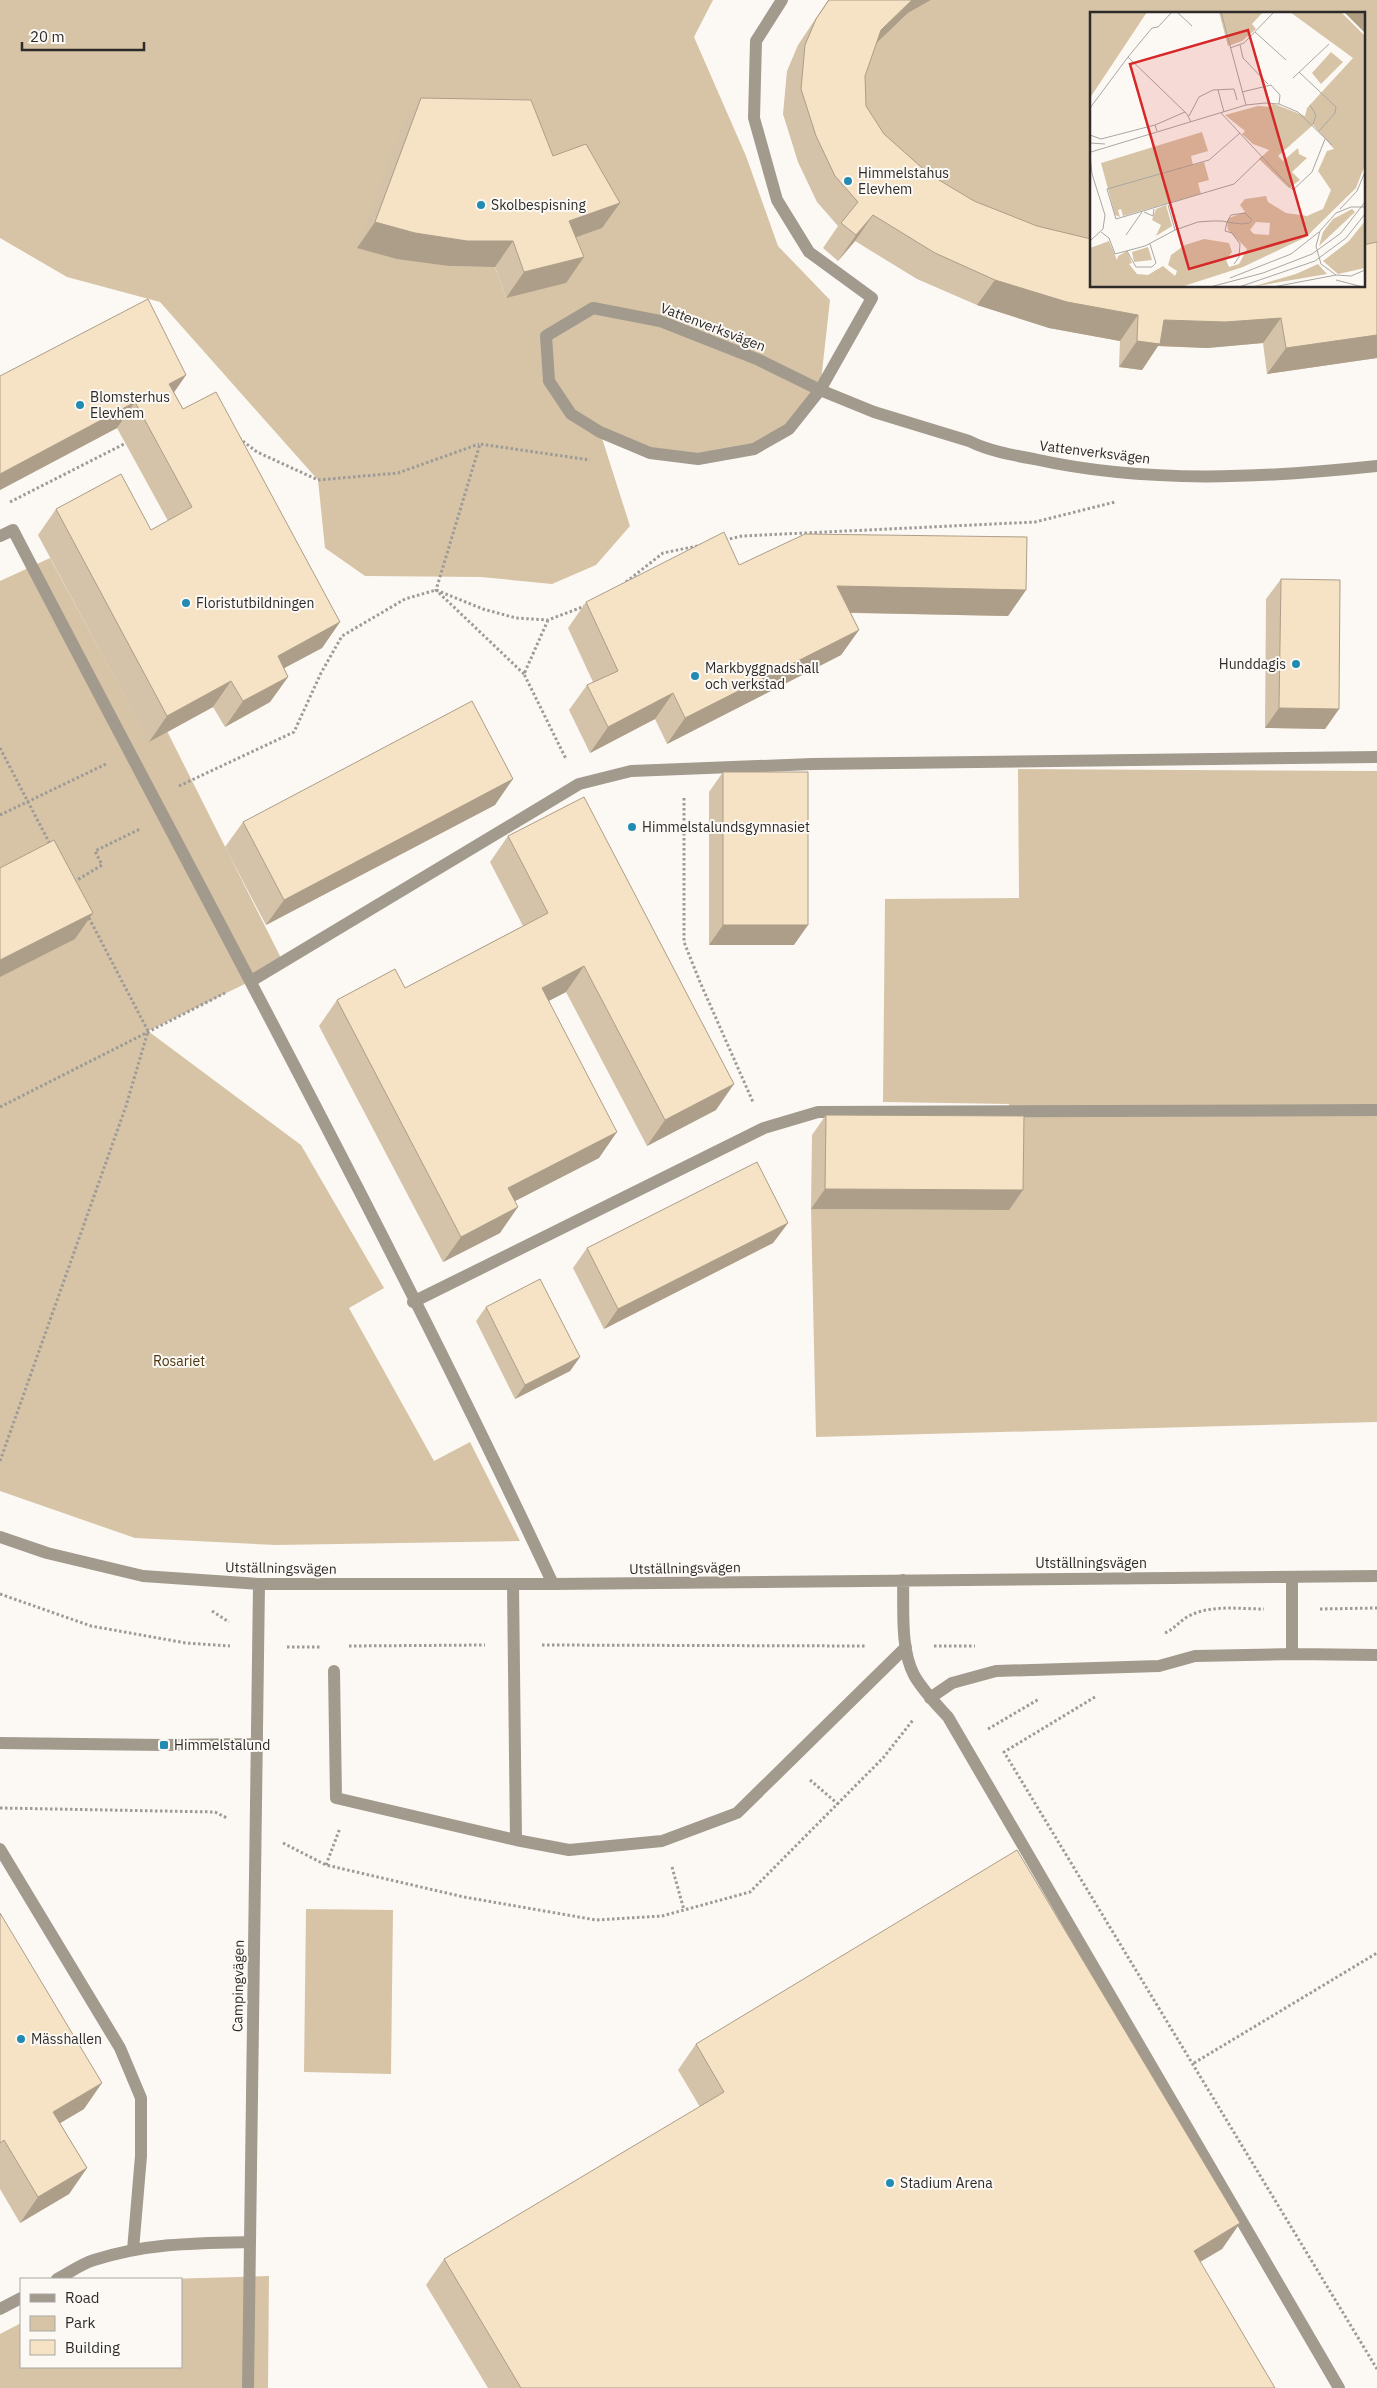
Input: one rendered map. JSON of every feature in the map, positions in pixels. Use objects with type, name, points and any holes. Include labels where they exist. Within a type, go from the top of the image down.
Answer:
[{"type":"street","points":[[782,0],[756,41],[754,118],[777,200],[809,252],[872,298],[820,390]]},
{"type":"street","name":"Vattenverksvägen","points":[[820,390],[789,429],[754,449],[698,459],[650,453],[600,432],[571,414],[549,381],[546,336],[593,308],[660,321],[759,360],[820,390],[874,412],[969,440],[984,448],[1070,467],[1129,474],[1218,476],[1313,473],[1377,466]]},
{"type":"street","points":[[0,536],[14,530],[129,753],[251,981],[501,1473],[552,1584]]},
{"type":"street","points":[[251,981],[579,784],[631,771],[812,764],[1377,757]]},
{"type":"street","points":[[414,1302],[764,1128],[818,1112],[1377,1110]]},
{"type":"street","name":"Utställningsvägen","points":[[0,1537],[47,1553],[143,1576],[259,1584],[552,1584],[1377,1576]]},
{"type":"street","points":[[1292,1577],[1292,1654]]},
{"type":"street","points":[[903,1580],[906,1646],[914,1674],[930,1698],[948,1717],[1338,2388]]},
{"type":"street","name":"Campingvägen","points":[[248,2388],[259,1584]]},
{"type":"street","points":[[513,1584],[516,1840]]},
{"type":"street","points":[[334,1670],[336,1798],[516,1840],[569,1850],[662,1841],[737,1813],[906,1646]]},
{"type":"street","points":[[930,1698],[952,1683],[996,1671],[1159,1666],[1195,1656],[1377,1655]]},
{"type":"street","points":[[0,1743],[258,1744]]},
{"type":"street","points":[[0,1849],[120,2048],[140,2098],[140,2156],[133,2250]]},
{"type":"street","points":[[59,2278],[92,2261],[133,2250],[171,2243],[250,2242]]},
{"type":"street","points":[[0,2308],[20,2298]]},
{"type":"path","points":[[234,434],[257,452],[318,480],[398,473],[480,444],[610,463],[626,442]]},
{"type":"path","points":[[8,503],[126,443]]},
{"type":"path","points":[[436,590],[480,444]]},
{"type":"path","points":[[716,542],[742,536],[1035,522],[1122,500]]},
{"type":"path","points":[[620,588],[663,553],[707,544]]},
{"type":"path","points":[[436,590],[524,674],[579,784]]},
{"type":"path","points":[[154,798],[294,732],[321,673],[342,636],[405,598],[436,590],[483,609],[508,616],[548,620],[589,605]]},
{"type":"path","points":[[524,674],[548,620]]},
{"type":"path","points":[[0,748],[52,849]]},
{"type":"path","points":[[0,815],[129,753]]},
{"type":"path","points":[[684,769],[684,942],[764,1128]]},
{"type":"path","points":[[71,883],[102,865],[94,851],[163,817]]},
{"type":"path","points":[[68,877],[75,891]]},
{"type":"path","points":[[0,1461],[126,1106],[148,1031],[87,914]]},
{"type":"path","points":[[0,1106],[251,981]]},
{"type":"path","points":[[0,1594],[91,1626],[186,1643],[258,1648],[326,1646]]},
{"type":"path","points":[[1164,1633],[1172,1630],[1187,1617],[1210,1608],[1377,1608]]},
{"type":"path","points":[[345,1646],[983,1646]]},
{"type":"path","points":[[964,1744],[1047,1694]]},
{"type":"path","points":[[1098,1695],[1004,1752],[1194,2063],[1377,2369]]},
{"type":"path","points":[[791,1760],[838,1804]]},
{"type":"path","points":[[326,1865],[350,1801]]},
{"type":"path","points":[[662,1841],[672,1865],[684,1910]]},
{"type":"path","points":[[1194,2063],[1377,1953]]},
{"type":"green space","points":[[0,0],[713,0],[694,37],[746,156],[778,246],[830,300],[820,390],[789,429],[754,449],[698,459],[650,453],[600,432],[630,526],[596,565],[552,584],[481,577],[365,576],[325,548],[318,480],[160,302],[67,277],[0,238]],"holes":[[[551,246],[506,298],[495,267],[449,266]]]},
{"type":"green space","points":[[931,0],[1377,0],[1377,263],[1364,266],[1364,12],[1090,12],[1090,269],[866,160],[863,56],[908,13]]},
{"type":"green space","name":"Rosariet","points":[[50,558],[149,741],[167,731],[283,962],[251,981],[148,1031],[301,1145],[384,1288],[349,1308],[434,1461],[470,1442],[520,1541],[276,1545],[135,1538],[0,1491],[0,581]]},
{"type":"green space","points":[[1018,769],[1377,771],[1377,1422],[816,1437],[811,1209],[1009,1210],[1009,1104],[883,1102],[885,899],[1019,898]]},
{"type":"green space","points":[[306,1909],[393,1910],[391,2074],[304,2072]]},
{"type":"green space","points":[[269,2276],[268,2388],[0,2388],[0,2334],[20,2324],[20,2368],[182,2368],[182,2279]]},
{"type":"building","points":[[829,0],[912,0],[881,30],[865,76],[866,106],[884,134],[929,174],[974,201],[1037,226],[1090,239],[1090,288],[1364,288],[1364,245],[1377,242],[1377,335],[1286,348],[1281,318],[1225,322],[1164,320],[1160,344],[1137,341],[1138,315],[1067,302],[995,280],[935,253],[873,215],[856,235],[841,223],[858,202],[835,176],[816,136],[801,89],[805,45],[816,19]]},
{"type":"building","name":"Skolbespisning","points":[[421,98],[531,100],[553,156],[586,144],[620,203],[569,221],[584,257],[524,272],[513,241],[467,241],[415,233],[375,222]]},
{"type":"building","points":[[148,299],[186,375],[169,384],[183,409],[216,392],[340,622],[278,656],[288,677],[243,701],[231,681],[167,716],[56,509],[121,474],[151,530],[192,507],[135,402],[0,474],[0,376]]},
{"type":"building","name":"Markbyggnadshall och verkstad","points":[[724,532],[739,565],[805,534],[1027,537],[1026,590],[837,586],[859,630],[685,718],[673,693],[608,727],[587,685],[618,671],[586,602]]},
{"type":"building","name":"Hunddagis","points":[[1281,579],[1340,580],[1339,709],[1279,708]]},
{"type":"building","points":[[472,701],[513,779],[284,900],[243,822]]},
{"type":"building","points":[[723,772],[808,772],[808,925],[723,925]]},
{"type":"building","points":[[584,797],[734,1084],[665,1120],[584,966],[542,988],[617,1132],[508,1188],[518,1207],[461,1237],[337,1000],[395,969],[405,988],[548,913],[508,836]]},
{"type":"building","points":[[54,840],[93,913],[0,960],[0,868]]},
{"type":"building","points":[[826,1115],[1024,1116],[1023,1190],[825,1189]]},
{"type":"building","points":[[757,1162],[788,1223],[618,1309],[587,1248]]},
{"type":"building","points":[[540,1279],[580,1357],[525,1385],[486,1307]]},
{"type":"building","name":"Stadium Arena","points":[[1017,1850],[1240,2223],[1194,2251],[1275,2388],[521,2388],[444,2259],[724,2092],[696,2044]]},
{"type":"building","points":[[0,1913],[102,2083],[53,2112],[87,2168],[38,2197],[4,2140],[0,2143]]},
{"type":"place","name":"Himmelstahus Elevhem","points":[[848,181]]},
{"type":"place","name":"Skolbespisning","points":[[481,205]]},
{"type":"place","name":"Blomsterhus Elevhem","points":[[80,405]]},
{"type":"place","name":"Floristutbildningen","points":[[186,603]]},
{"type":"place","name":"Hunddagis","points":[[1296,664]]},
{"type":"place","name":"Markbyggnadshall och verkstad","points":[[695,676]]},
{"type":"place","name":"Himmelstalundsgymnasiet","points":[[632,827]]},
{"type":"place","name":"Himmelstalund","points":[[164,1745]]},
{"type":"place","name":"Mässhallen","points":[[21,2039]]},
{"type":"place","name":"Stadium Arena","points":[[890,2183]]}]
